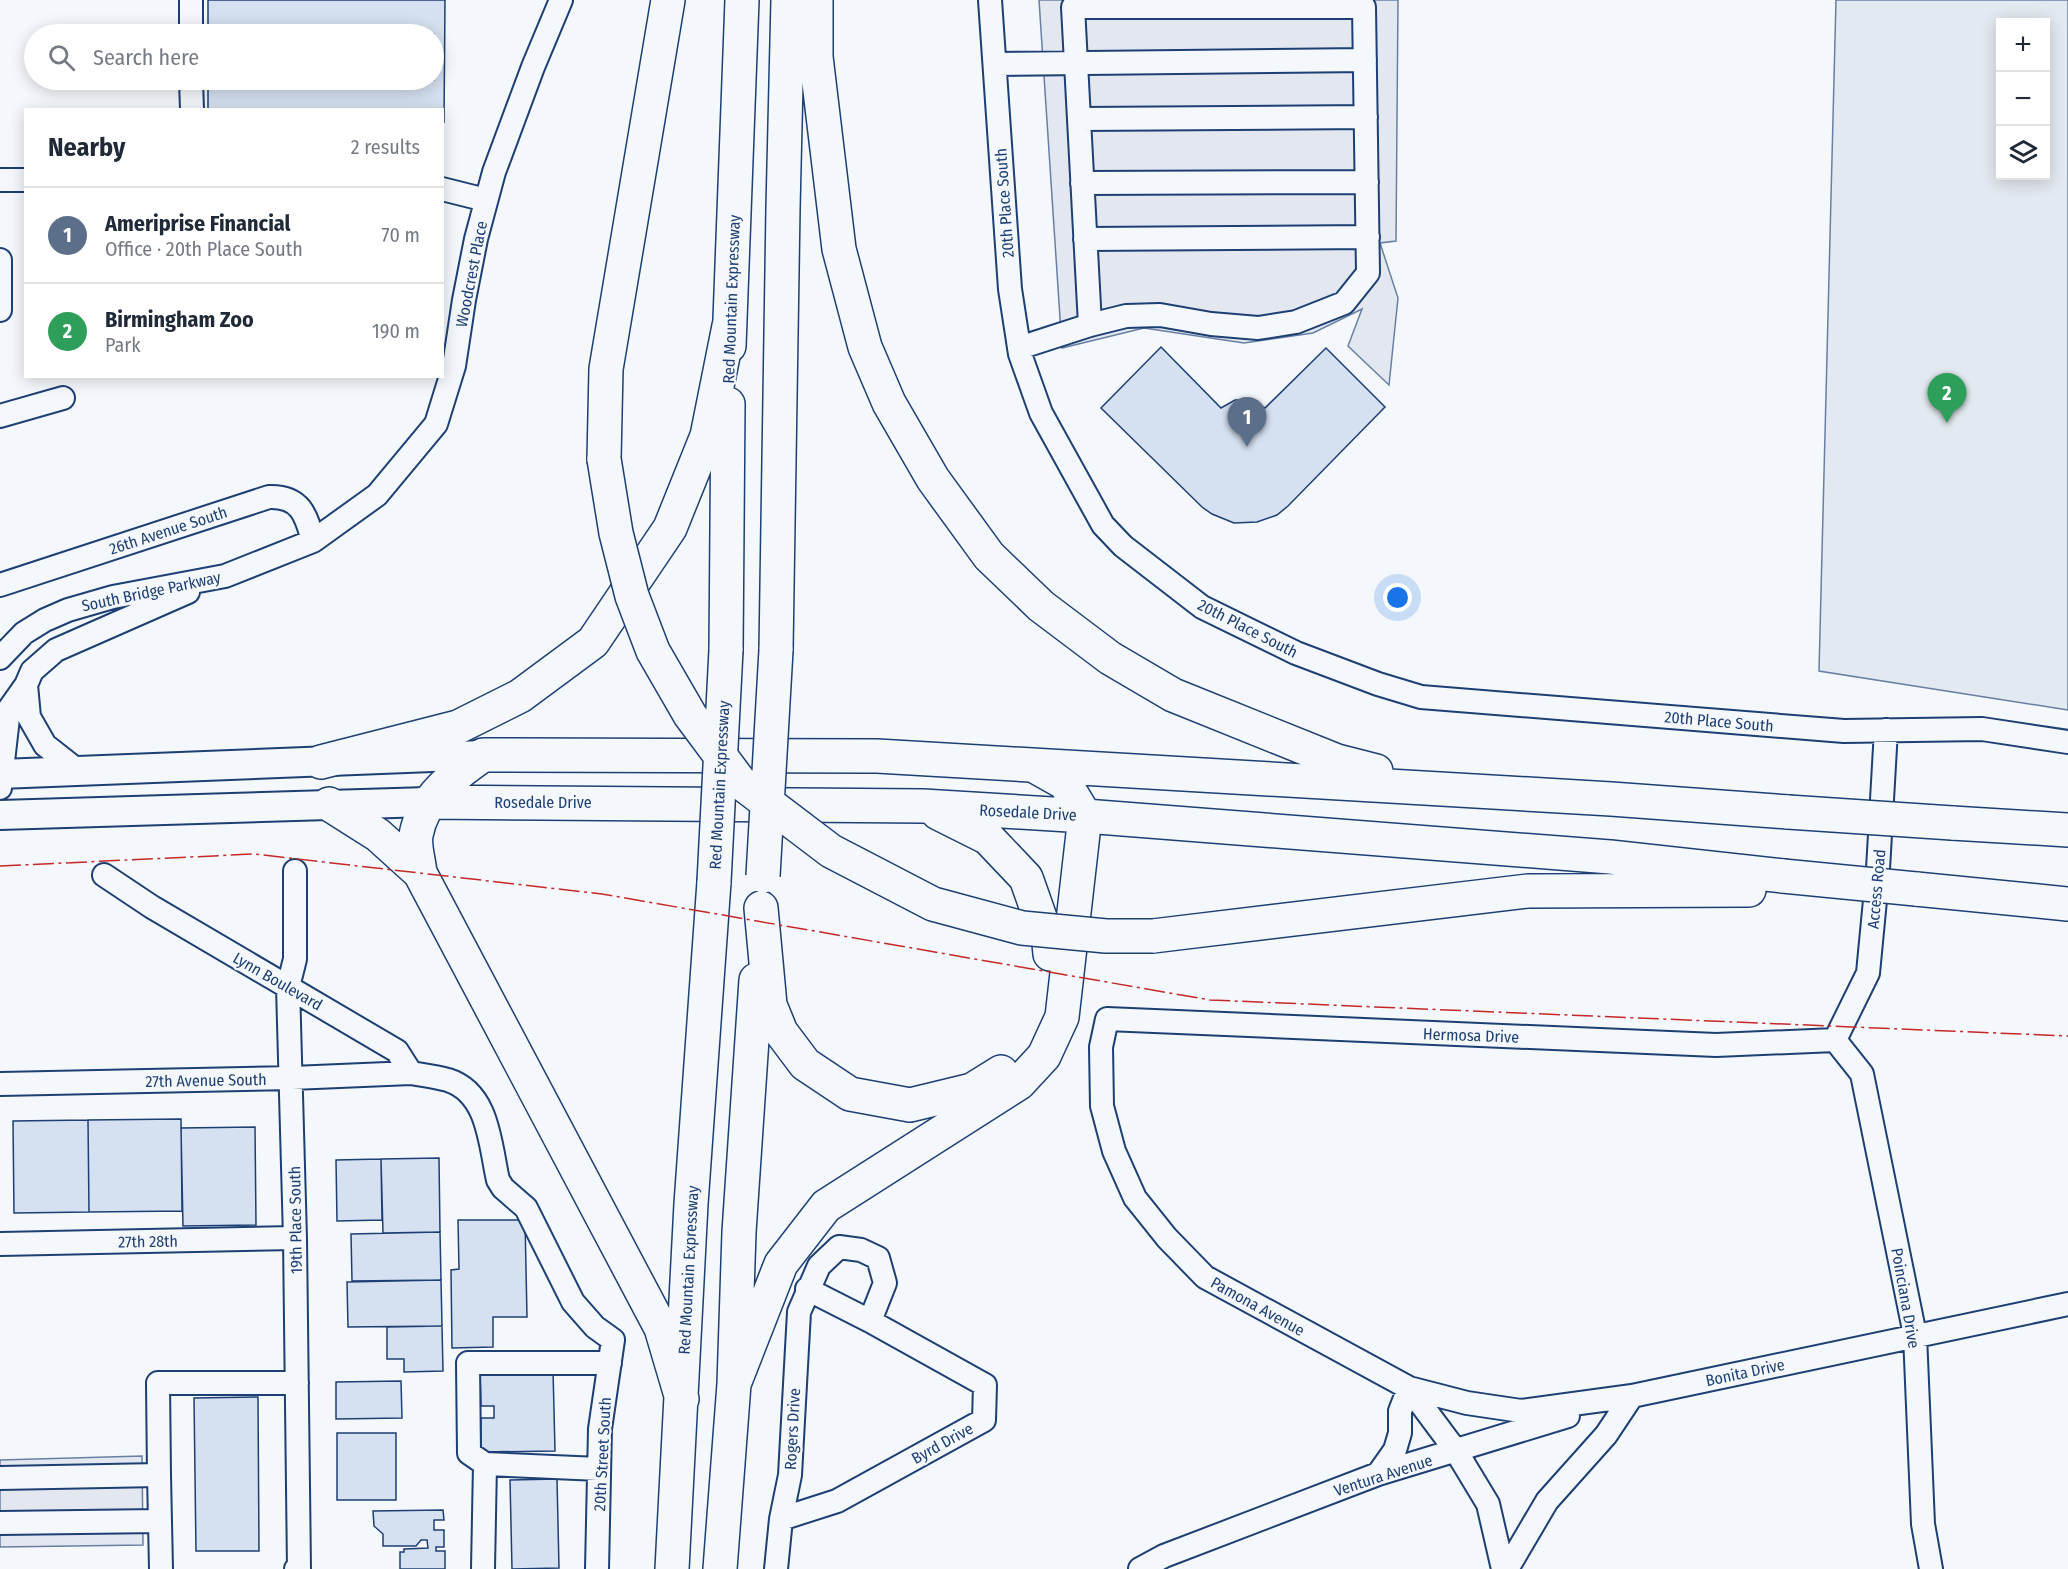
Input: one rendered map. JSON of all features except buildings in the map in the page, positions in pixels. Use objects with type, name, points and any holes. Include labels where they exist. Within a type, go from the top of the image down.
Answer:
[{"type":"highway","points":[[668,0],[606,369],[604,459],[616,533],[632,596],[653,651],[690,715],[740,782],[831,851],[933,904],[1022,928],[1106,936],[1153,936],[1528,891],[1783,883],[1931,891],[2068,904]]},
{"type":"highway","name":"Red Mountain Expressway","points":[[672,1569],[691,1204],[714,882],[726,650],[729,326],[742,0]]},
{"type":"highway","points":[[720,1569],[734,1384],[739,1232],[776,650],[788,0]]},
{"type":"highway","points":[[816,0],[816,57],[839,249],[865,347],[889,403],[933,479],[989,556],[1041,606],[1110,658],[1173,696],[1337,761],[1457,790]]},
{"type":"highway","points":[[321,762],[458,727],[519,696],[593,642],[670,528],[707,436],[729,326]]},
{"type":"highway","points":[[420,873],[416,837],[428,802],[453,775],[483,755],[877,756],[1457,790],[2068,830]]},
{"type":"highway","points":[[734,1384],[781,1264],[826,1206],[1020,1083],[1044,1056],[1062,1017],[1085,816],[1065,783],[1034,765]]},
{"type":"highway","name":"Rosedale Drive","points":[[428,802],[923,806],[1085,816],[1610,857],[1783,883]]},
{"type":"highway","points":[[329,804],[378,835],[420,873],[661,1328],[682,1399]]},
{"type":"highway","points":[[762,892],[770,1005],[781,1032],[805,1064],[850,1094],[910,1105],[972,1090],[1000,1073],[1023,1050],[1041,1014],[1052,973],[1049,943],[1026,878],[988,838],[923,806]]},
{"type":"highway","points":[[2010,900],[2068,914]]},
{"type":"main road","points":[[1,779],[78,771],[483,755]]},
{"type":"main road","name":"Rosedale Drive","points":[[0,815],[428,802]]},
{"type":"street","points":[[190,0],[191,24]]},
{"type":"street","name":"Woodcrest Place","points":[[313,541],[377,495],[436,424],[454,366],[464,300],[494,172],[561,0]]},
{"type":"street","name":"20th Place South","points":[[990,0],[1010,289],[1019,348],[1041,413],[1103,525],[1123,546],[1202,607],[1296,653],[1378,684],[1421,696],[1844,731],[1982,729],[2068,742]]},
{"type":"street","points":[[1019,348],[1126,316],[1160,315],[1211,324],[1258,328],[1296,322],[1344,303],[1368,273],[1364,7],[1073,7],[1090,325]]},
{"type":"street","points":[[995,64],[1365,60]]},
{"type":"street","points":[[191,90],[192,108]]},
{"type":"street","points":[[1079,119],[1366,117]]},
{"type":"street","points":[[0,180],[24,180]]},
{"type":"street","points":[[1082,183],[1367,182]]},
{"type":"street","points":[[444,190],[486,200]]},
{"type":"street","points":[[1085,239],[1368,237]]},
{"type":"street","points":[[0,260],[0,310]]},
{"type":"street","points":[[0,416],[63,398]]},
{"type":"street","name":"26th Avenue South","points":[[0,585],[268,497],[283,497],[296,502],[309,525],[313,541]]},
{"type":"street","name":"South Bridge Parkway","points":[[0,658],[24,633],[68,610],[113,597],[225,576],[313,541]]},
{"type":"street","points":[[1,779],[9,709],[26,686],[32,671],[56,650],[225,576]]},
{"type":"street","points":[[26,686],[29,717],[45,745],[78,771]]},
{"type":"street","name":"Access Road","points":[[1834,1040],[1868,973],[1878,869],[1886,730]]},
{"type":"street","name":"19th Place South","points":[[295,871],[295,958],[288,987],[295,1238],[297,1569]]},
{"type":"street","name":"Lynn Boulevard","points":[[104,875],[152,907],[397,1051],[411,1073]]},
{"type":"street","name":"Hermosa Drive","points":[[1107,1019],[1716,1046],[1834,1040]]},
{"type":"street","name":"Pamona Avenue","points":[[1107,1019],[1101,1047],[1102,1106],[1114,1151],[1135,1198],[1167,1238],[1205,1277],[1408,1388],[1467,1403],[1521,1412],[1632,1396]]},
{"type":"street","name":"Poinciana Drive","points":[[1834,1040],[1862,1074],[1915,1335],[1923,1524],[1931,1569]]},
{"type":"street","name":"27th Avenue South","points":[[0,1084],[292,1078],[411,1073]]},
{"type":"street","name":"20th Street South","points":[[411,1073],[450,1081],[467,1092],[479,1107],[483,1114],[498,1180],[503,1188],[526,1208],[573,1302],[595,1327],[613,1340],[600,1429],[597,1569]]},
{"type":"street","name":"27th 28th","points":[[0,1244],[295,1238]]},
{"type":"street","points":[[807,1290],[819,1266],[838,1247],[861,1250],[878,1258],[885,1283],[870,1321]]},
{"type":"street","name":"Byrd Drive","points":[[781,1519],[837,1501],[984,1420],[985,1385],[870,1321],[807,1290]]},
{"type":"street","name":"Rogers Drive","points":[[776,1569],[781,1519],[790,1475],[799,1312],[807,1290]]},
{"type":"street","name":"Bonita Drive","points":[[1632,1396],[2068,1304]]},
{"type":"street","points":[[599,1469],[485,1464],[469,1453],[468,1363],[610,1363]]},
{"type":"street","points":[[161,1569],[158,1383],[297,1383]]},
{"type":"street","points":[[1378,1474],[1395,1450],[1400,1433],[1400,1412],[1408,1388]]},
{"type":"street","name":"Pamona Avenue","points":[[1408,1388],[1456,1451]]},
{"type":"street","points":[[1505,1569],[1547,1501],[1606,1435],[1632,1396]]},
{"type":"street","name":"Ventura Avenue","points":[[1140,1569],[1164,1556],[1378,1474],[1632,1396]]},
{"type":"street","points":[[1456,1451],[1488,1504],[1505,1569]]},
{"type":"street","points":[[483,1569],[485,1464]]},
{"type":"street","points":[[0,1478],[159,1475]]},
{"type":"street","points":[[0,1523],[160,1521]]},
{"type":"shaded area","points":[[1039,0],[1398,0],[1396,241],[1380,243],[1398,298],[1389,385],[1348,346],[1362,309],[1313,333],[1244,343],[1144,328],[1062,348]]},
{"type":"shaded area","points":[[1836,0],[2068,0],[2068,710],[1819,671]]},
{"type":"shaded area","points":[[142,1456],[143,1545],[0,1547],[0,1460]]},
{"type":"power","points":[[0,866],[254,854],[602,894],[1210,1000],[2068,1036]]},
{"type":"place","name":"Birmingham Zoo","points":[[1947,423]]},
{"type":"place","name":"Ameriprise Financial","points":[[1247,447]]}]
